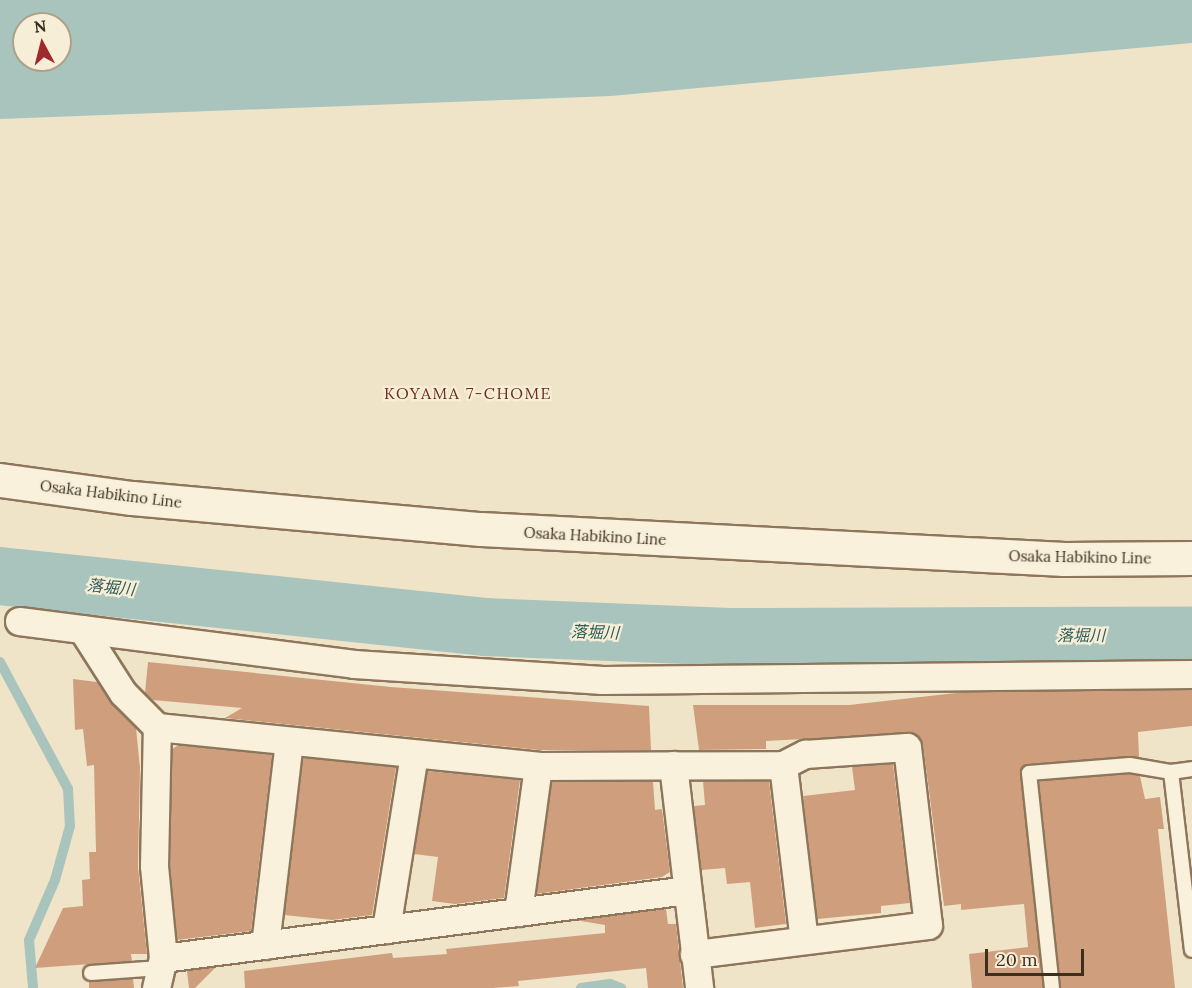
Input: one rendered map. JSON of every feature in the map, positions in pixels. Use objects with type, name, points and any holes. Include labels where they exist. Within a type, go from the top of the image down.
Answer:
[{"type":"main road","name":"Osaka Habikino Line","points":[[0,480],[132,498],[481,529],[1064,559],[1192,558]]},
{"type":"street","points":[[19,621],[354,664],[602,680],[1192,674]]},
{"type":"street","points":[[82,629],[123,693],[157,727],[538,766],[783,765],[805,754],[907,747],[928,925],[694,954]]},
{"type":"street","points":[[157,727],[154,866],[160,972],[265,945],[687,890]]},
{"type":"street","points":[[265,945],[289,741]]},
{"type":"street","points":[[386,929],[414,754]]},
{"type":"street","points":[[673,765],[699,988]]},
{"type":"street","points":[[783,765],[804,940]]},
{"type":"street","points":[[518,912],[538,766]]},
{"type":"lane","points":[[1052,988],[1029,773],[1130,765],[1171,772],[1192,769]]},
{"type":"lane","points":[[1171,772],[1192,950]]},
{"type":"lane","points":[[91,973],[160,972]]},
{"type":"water","points":[[0,0],[1192,0],[1192,43],[611,96],[0,119]]},
{"type":"building","points":[[148,662],[391,687],[649,706],[651,750],[539,750],[225,718],[242,708],[153,700],[145,693]]},
{"type":"building","points":[[73,679],[97,682],[136,728],[140,768],[138,867],[147,954],[131,954],[132,961],[35,968],[63,908],[83,906],[82,880],[90,879],[89,852],[96,852],[94,765],[87,766],[83,729],[75,730]]},
{"type":"building","points":[[1192,690],[1192,726],[1138,732],[1139,757],[1028,764],[1021,769],[1043,988],[972,988],[969,954],[1028,947],[1024,904],[961,910],[961,904],[944,906],[923,745],[914,733],[766,741],[766,749],[699,750],[693,705],[849,705],[965,692]]},
{"type":"building","points":[[179,745],[272,755],[251,931],[177,940],[170,865],[172,749]]},
{"type":"building","points":[[303,758],[396,767],[372,915],[332,920],[284,915]]},
{"type":"building","points":[[893,764],[910,903],[881,906],[881,913],[817,919],[803,796],[855,790],[852,767]]},
{"type":"building","points":[[427,771],[520,780],[504,898],[455,904],[432,901],[438,857],[414,854]]},
{"type":"building","points":[[1130,774],[1140,776],[1145,799],[1160,797],[1164,829],[1158,829],[1175,988],[1061,988],[1039,781]]},
{"type":"building","points":[[653,781],[655,810],[662,809],[670,872],[662,877],[536,894],[552,782]]},
{"type":"building","points":[[703,781],[769,781],[786,924],[755,928],[750,882],[727,884],[725,868],[701,870],[694,806],[705,805]]},
{"type":"building","points":[[666,909],[668,924],[676,924],[683,988],[648,988],[646,968],[518,981],[519,986],[493,988],[245,988],[244,971],[392,953],[393,958],[447,954],[446,949],[605,933],[605,925],[575,920]]},
{"type":"building","points":[[216,967],[195,988],[189,988],[187,971]]},
{"type":"building","points":[[133,979],[134,988],[89,988],[89,981]]},
{"type":"waterway","name":"落堀川","points":[[0,576],[484,627],[730,637],[1192,635]]},
{"type":"waterway","points":[[0,662],[68,789],[70,826],[55,880],[29,940],[33,988]]},
{"type":"waterway","points":[[581,988],[610,984],[621,988]]},
{"type":"district","name":"KOYAMA 7-CHOME","points":[[468,393]]}]
